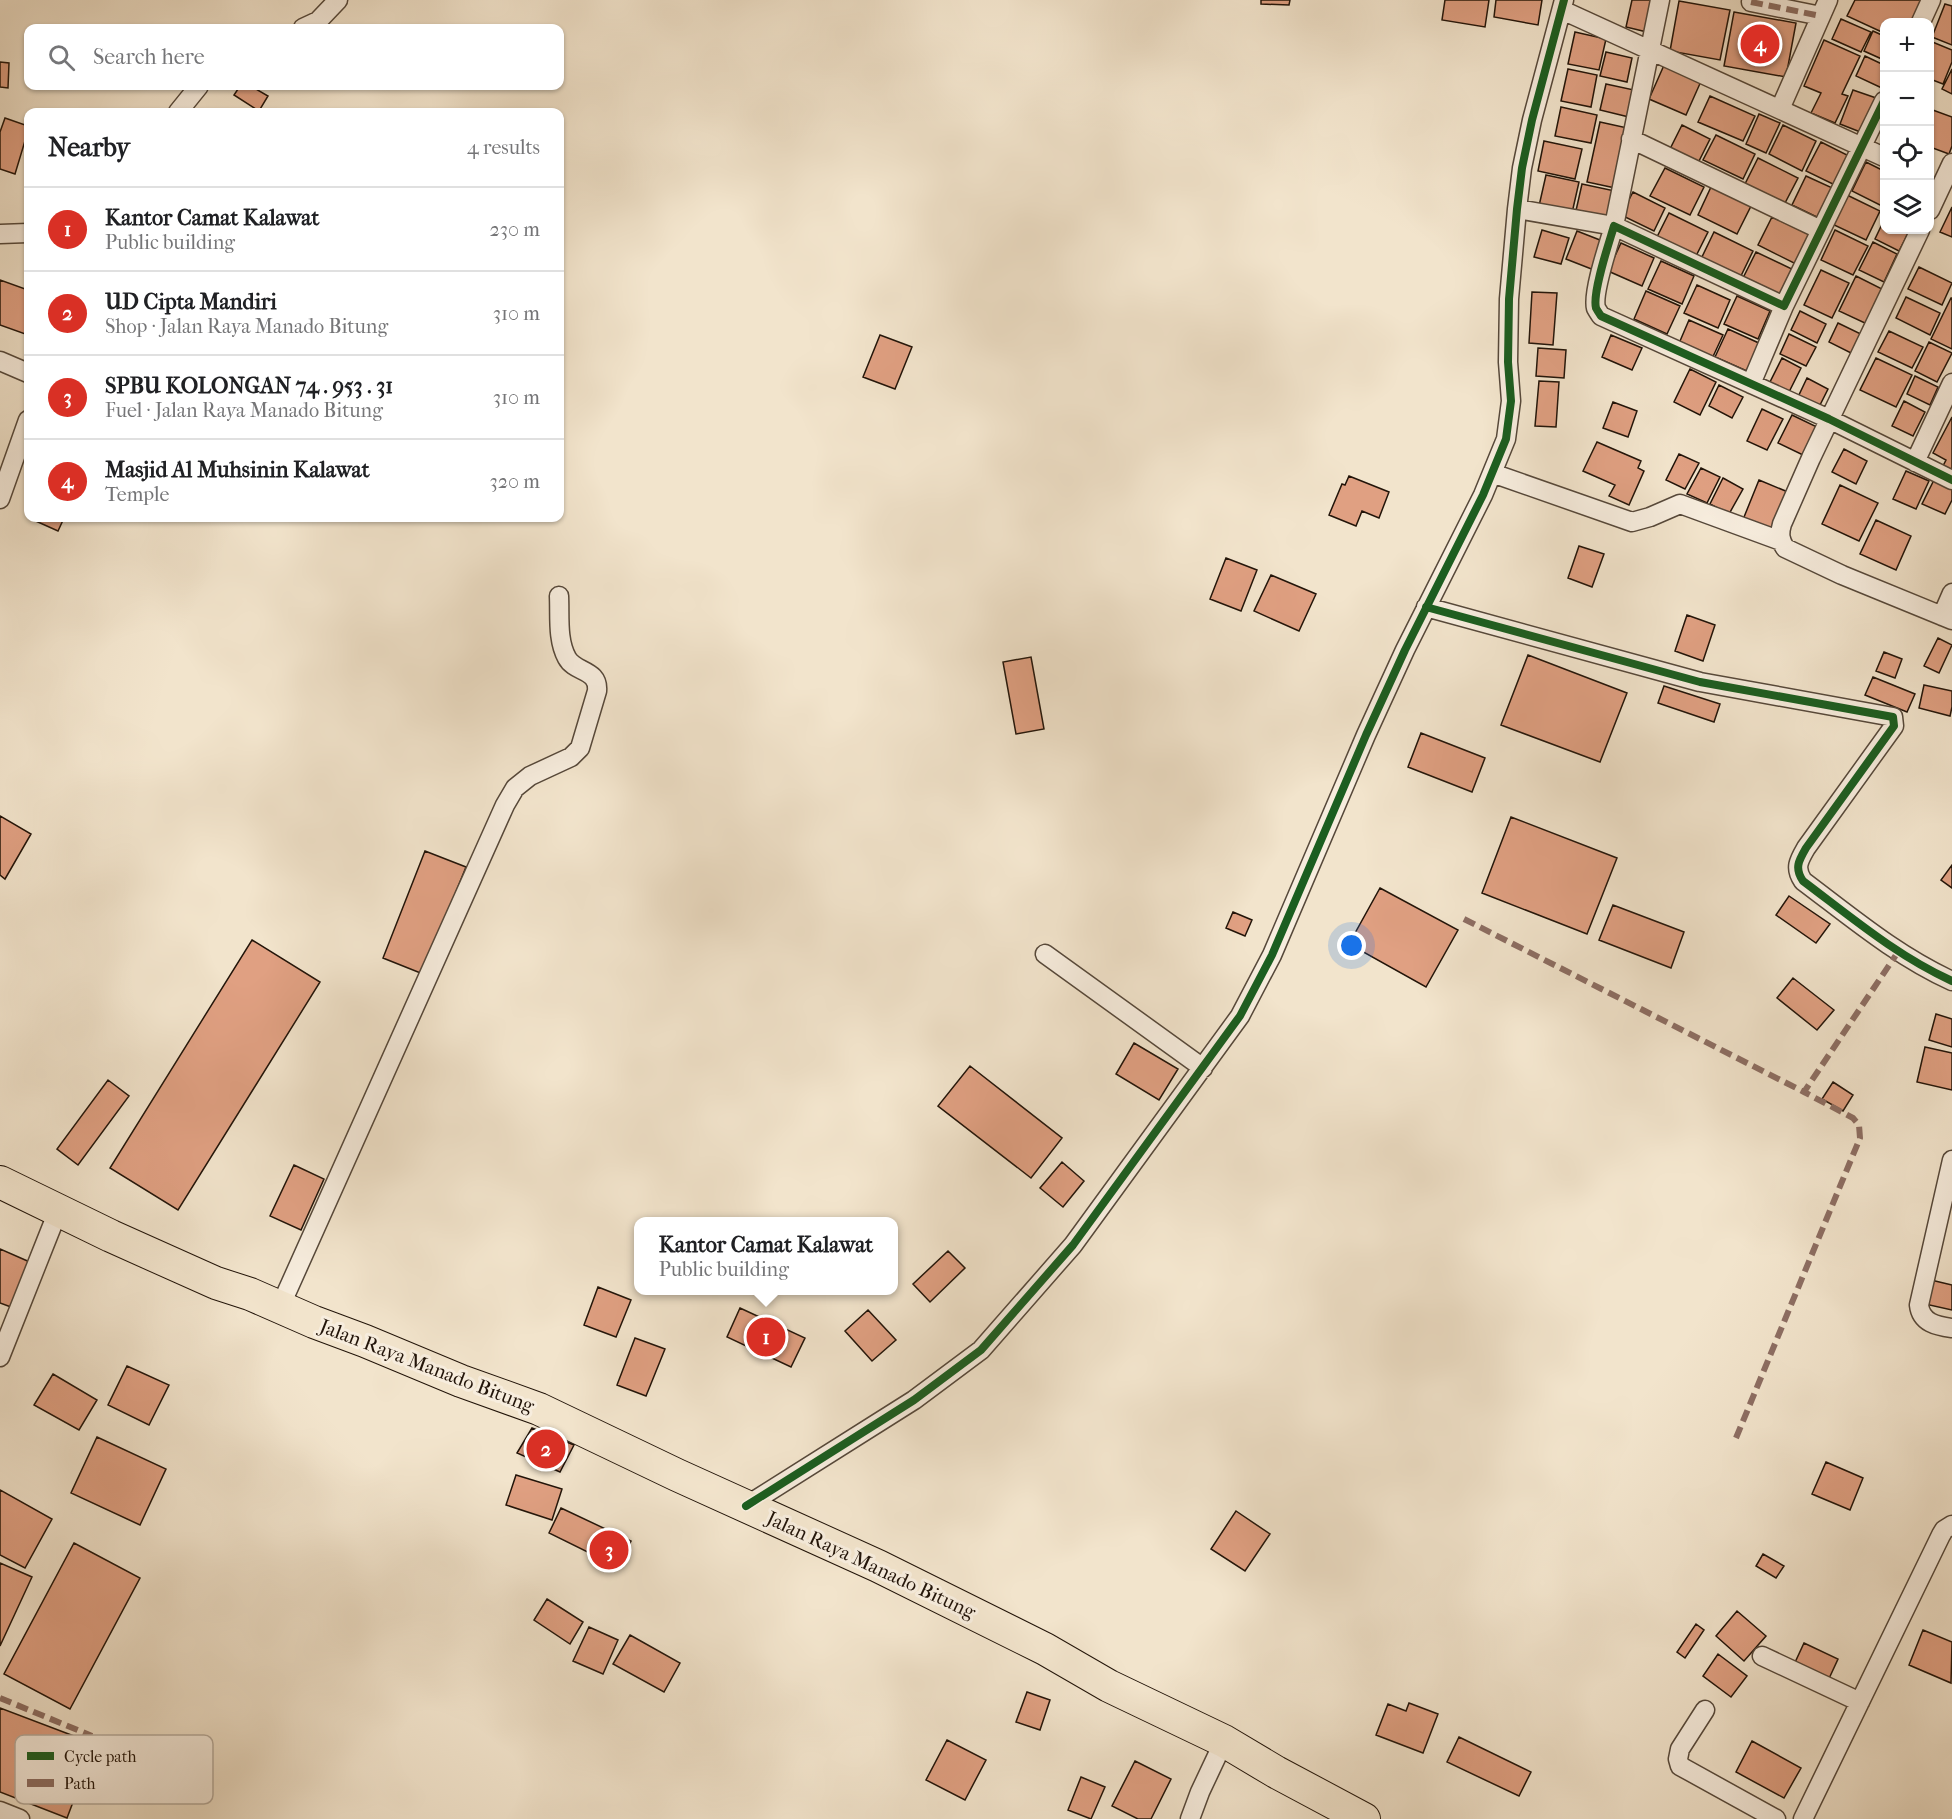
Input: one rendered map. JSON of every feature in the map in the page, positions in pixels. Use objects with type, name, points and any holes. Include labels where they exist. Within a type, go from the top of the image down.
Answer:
[{"type":"highway","name":"Jalan Raya Manado Bitung","points":[[0,1182],[216,1283],[539,1409],[878,1566],[1045,1649],[1109,1686],[1224,1740],[1276,1772],[1364,1819]]},
{"type":"street","points":[[312,24],[318,21],[338,0]]},
{"type":"street","points":[[1660,0],[1614,226],[1595,299],[1596,309],[1601,316],[1829,419],[1952,480]]},
{"type":"street","points":[[1923,18],[1931,0]]},
{"type":"street","points":[[1751,2],[1824,8],[1780,109]]},
{"type":"street","points":[[746,1506],[914,1400],[981,1350],[1073,1245],[1240,1016],[1272,955],[1366,735],[1426,607],[1483,495],[1506,439],[1511,401],[1508,362],[1509,299],[1522,168],[1532,120],[1563,5],[1649,49],[1880,155]]},
{"type":"street","points":[[181,108],[196,90]]},
{"type":"street","points":[[1751,384],[1784,306],[1864,147],[1880,110]]},
{"type":"street","points":[[1631,139],[1821,230]]},
{"type":"street","points":[[1934,200],[1952,163]]},
{"type":"street","points":[[1517,208],[1614,226],[1784,306]]},
{"type":"street","points":[[0,234],[24,233]]},
{"type":"street","points":[[1918,234],[1829,419],[1780,533],[1785,548],[1842,575],[1947,618],[1952,593]]},
{"type":"street","points":[[0,361],[24,371]]},
{"type":"street","points":[[1915,462],[1952,383]]},
{"type":"street","points":[[0,499],[24,431]]},
{"type":"street","points":[[1492,473],[1632,522],[1650,518],[1680,504],[1781,541]]},
{"type":"street","points":[[280,1307],[504,805],[515,788],[530,776],[571,757],[580,748],[598,684],[593,676],[568,660],[561,642],[559,596]]},
{"type":"street","points":[[1426,607],[1700,682],[1893,717],[1894,726],[1806,848],[1798,860],[1797,869],[1803,881],[1898,952],[1952,981]]},
{"type":"street","points":[[1045,954],[1203,1068]]},
{"type":"street","points":[[1952,1160],[1946,1216],[1918,1305],[1919,1311],[1930,1323],[1952,1329]]},
{"type":"street","points":[[0,1358],[58,1211]]},
{"type":"street","points":[[1803,1819],[1941,1535],[1952,1524]]},
{"type":"street","points":[[1762,1656],[1775,1664],[1860,1701]]},
{"type":"street","points":[[1705,1710],[1680,1749],[1678,1758],[1680,1766],[1776,1819]]},
{"type":"street","points":[[1190,1819],[1224,1740]]},
{"type":"street","points":[[0,1811],[20,1819]]},
{"type":"building","points":[[1261,0],[1290,0],[1289,5],[1261,4]]},
{"type":"building","points":[[1445,0],[1489,0],[1485,27],[1442,20]]},
{"type":"building","points":[[1496,0],[1542,0],[1538,25],[1494,17]]},
{"type":"building","points":[[1632,0],[1654,0],[1647,32],[1626,27]]},
{"type":"building","points":[[1855,0],[1924,0],[1916,18],[1880,18],[1880,31],[1847,16]]},
{"type":"building","points":[[1679,1],[1730,10],[1720,60],[1670,51]]},
{"type":"building","points":[[1945,4],[1952,6],[1952,45],[1934,38],[1934,32]]},
{"type":"building","points":[[1734,12],[1796,23],[1786,77],[1724,66]]},
{"type":"building","points":[[1841,19],[1871,32],[1861,52],[1832,39]]},
{"type":"building","points":[[1873,31],[1880,34],[1880,58],[1864,51]]},
{"type":"building","points":[[1575,32],[1606,39],[1599,70],[1568,64]]},
{"type":"building","points":[[1824,40],[1860,56],[1842,94],[1848,96],[1835,123],[1811,113],[1821,93],[1804,86]]},
{"type":"building","points":[[1934,43],[1952,50],[1952,62],[1943,84],[1934,81]]},
{"type":"building","points":[[1606,52],[1632,58],[1627,82],[1600,76]]},
{"type":"building","points":[[1865,56],[1880,63],[1880,87],[1856,76]]},
{"type":"building","points":[[0,62],[9,63],[8,88],[0,87]]},
{"type":"building","points":[[1665,63],[1702,79],[1686,115],[1649,99]]},
{"type":"building","points":[[1568,69],[1597,75],[1591,107],[1561,101]]},
{"type":"building","points":[[1952,69],[1952,94],[1942,89]]},
{"type":"building","points":[[1606,84],[1634,90],[1629,117],[1600,110]]},
{"type":"building","points":[[237,90],[258,90],[268,96],[261,108],[254,108],[234,95]]},
{"type":"building","points":[[1853,90],[1880,99],[1880,105],[1868,135],[1840,124]]},
{"type":"building","points":[[1710,96],[1755,116],[1743,141],[1698,122]]},
{"type":"building","points":[[1561,107],[1597,115],[1591,143],[1555,136]]},
{"type":"building","points":[[1934,110],[1952,117],[1952,146],[1949,154],[1934,148]]},
{"type":"building","points":[[1759,114],[1780,123],[1766,153],[1746,144]]},
{"type":"building","points":[[5,118],[24,125],[24,144],[15,174],[0,169],[0,132]]},
{"type":"building","points":[[1600,122],[1632,129],[1620,189],[1587,182]]},
{"type":"building","points":[[1682,125],[1710,139],[1696,167],[1668,153]]},
{"type":"building","points":[[1783,125],[1816,141],[1802,171],[1769,154]]},
{"type":"building","points":[[1716,135],[1755,154],[1743,179],[1703,160]]},
{"type":"building","points":[[1544,141],[1582,149],[1575,179],[1538,171]]},
{"type":"building","points":[[1821,142],[1853,158],[1839,187],[1806,171]]},
{"type":"building","points":[[1758,158],[1798,178],[1785,203],[1745,184]]},
{"type":"building","points":[[1866,162],[1880,169],[1880,205],[1852,191]]},
{"type":"building","points":[[1665,168],[1704,187],[1690,215],[1650,196]]},
{"type":"building","points":[[1546,175],[1579,182],[1572,213],[1539,206]]},
{"type":"building","points":[[1806,176],[1839,191],[1825,221],[1792,205]]},
{"type":"building","points":[[1582,184],[1615,191],[1609,222],[1575,215]]},
{"type":"building","points":[[1711,187],[1751,206],[1737,234],[1698,215]]},
{"type":"building","points":[[1633,192],[1665,208],[1654,231],[1621,215]]},
{"type":"building","points":[[1847,195],[1880,211],[1866,240],[1832,224]]},
{"type":"building","points":[[1952,207],[1952,237],[1940,232]]},
{"type":"building","points":[[1669,213],[1708,232],[1694,260],[1655,241]]},
{"type":"building","points":[[1772,217],[1813,236],[1798,265],[1758,245]]},
{"type":"building","points":[[1880,228],[1880,234],[1908,234],[1899,251],[1875,239]]},
{"type":"building","points":[[1542,230],[1569,238],[1561,264],[1534,257]]},
{"type":"building","points":[[1835,230],[1868,246],[1853,275],[1821,260]]},
{"type":"building","points":[[1577,231],[1605,242],[1594,270],[1566,259]]},
{"type":"building","points":[[1714,232],[1753,251],[1739,280],[1700,261]]},
{"type":"building","points":[[1873,242],[1897,254],[1884,282],[1859,270]]},
{"type":"building","points":[[1621,243],[1654,258],[1642,286],[1608,271]]},
{"type":"building","points":[[1756,252],[1796,271],[1781,299],[1742,280]]},
{"type":"building","points":[[1661,261],[1694,276],[1682,304],[1648,289]]},
{"type":"building","points":[[1919,267],[1952,283],[1942,305],[1908,289]]},
{"type":"building","points":[[1821,270],[1849,283],[1832,318],[1804,305]]},
{"type":"building","points":[[1856,276],[1884,290],[1867,324],[1839,311]]},
{"type":"building","points":[[0,280],[24,289],[24,334],[0,325]]},
{"type":"building","points":[[1697,285],[1730,300],[1718,328],[1684,313]]},
{"type":"building","points":[[1646,291],[1680,306],[1667,334],[1634,319]]},
{"type":"building","points":[[1532,292],[1557,293],[1553,345],[1529,343]]},
{"type":"building","points":[[1737,296],[1770,311],[1758,339],[1724,324]]},
{"type":"building","points":[[1906,297],[1940,313],[1930,335],[1896,318]]},
{"type":"building","points":[[1952,298],[1952,349],[1931,339]]},
{"type":"building","points":[[1800,311],[1826,324],[1817,343],[1791,330]]},
{"type":"building","points":[[1689,320],[1723,335],[1710,363],[1677,348]]},
{"type":"building","points":[[1838,323],[1865,336],[1855,355],[1829,342]]},
{"type":"building","points":[[1728,329],[1761,344],[1749,372],[1715,357]]},
{"type":"building","points":[[1889,331],[1923,347],[1912,368],[1878,352]]},
{"type":"building","points":[[1789,334],[1816,347],[1806,366],[1780,354]]},
{"type":"building","points":[[880,335],[912,347],[895,389],[863,377]]},
{"type":"building","points":[[1611,335],[1642,348],[1632,370],[1602,357]]},
{"type":"building","points":[[1929,342],[1952,353],[1937,382],[1915,371]]},
{"type":"building","points":[[1538,348],[1566,350],[1564,378],[1536,376]]},
{"type":"building","points":[[1782,358],[1801,368],[1788,394],[1769,384]]},
{"type":"building","points":[[1876,358],[1912,375],[1896,407],[1860,390]]},
{"type":"building","points":[[1690,369],[1716,382],[1700,415],[1674,402]]},
{"type":"building","points":[[1915,376],[1938,387],[1930,405],[1907,394]]},
{"type":"building","points":[[1807,378],[1828,389],[1819,407],[1798,397]]},
{"type":"building","points":[[1539,381],[1559,382],[1556,427],[1535,426]]},
{"type":"building","points":[[1719,385],[1743,397],[1732,418],[1709,406]]},
{"type":"building","points":[[1904,401],[1925,412],[1913,436],[1892,426]]},
{"type":"building","points":[[1613,402],[1637,411],[1628,437],[1603,428]]},
{"type":"building","points":[[1762,409],[1783,419],[1767,450],[1747,441]]},
{"type":"building","points":[[1792,415],[1817,427],[1803,455],[1778,443]]},
{"type":"building","points":[[1952,417],[1952,470],[1943,466],[1946,460],[1933,453]]},
{"type":"building","points":[[1597,442],[1641,461],[1638,468],[1644,471],[1629,505],[1609,496],[1615,485],[1583,471]]},
{"type":"building","points":[[1844,449],[1867,461],[1856,484],[1832,472]]},
{"type":"building","points":[[1679,454],[1699,463],[1685,489],[1666,480]]},
{"type":"building","points":[[1701,468],[1720,477],[1707,503],[1687,494]]},
{"type":"building","points":[[1906,471],[1929,481],[1916,509],[1893,499]]},
{"type":"building","points":[[1349,476],[1389,492],[1379,518],[1362,511],[1356,526],[1329,515],[1342,484],[1345,485]]},
{"type":"building","points":[[1936,476],[1952,483],[1952,500],[1945,514],[1922,504]]},
{"type":"building","points":[[1723,478],[1743,489],[1729,514],[1710,504]]},
{"type":"building","points":[[1759,480],[1788,492],[1770,533],[1742,522]]},
{"type":"building","points":[[1840,485],[1878,503],[1859,541],[1822,524]]},
{"type":"building","points":[[1876,520],[1911,536],[1896,570],[1860,554]]},
{"type":"building","points":[[38,522],[62,522],[58,531]]},
{"type":"building","points":[[1579,546],[1604,554],[1592,587],[1568,578]]},
{"type":"building","points":[[1226,558],[1257,570],[1241,611],[1210,599]]},
{"type":"building","points":[[1271,575],[1316,594],[1299,631],[1254,611]]},
{"type":"building","points":[[1687,615],[1715,625],[1703,661],[1675,651]]},
{"type":"building","points":[[1938,638],[1952,645],[1939,673],[1924,666]]},
{"type":"building","points":[[1884,652],[1902,659],[1895,678],[1876,671]]},
{"type":"building","points":[[1528,655],[1627,693],[1600,762],[1501,725]]},
{"type":"building","points":[[1031,657],[1044,729],[1016,734],[1003,662]]},
{"type":"building","points":[[1873,677],[1915,694],[1907,712],[1865,695]]},
{"type":"building","points":[[1924,685],[1952,691],[1950,716],[1919,708]]},
{"type":"building","points":[[1664,686],[1720,704],[1714,722],[1658,703]]},
{"type":"building","points":[[1421,733],[1485,758],[1472,792],[1408,767]]},
{"type":"building","points":[[0,816],[31,834],[5,879],[0,875]]},
{"type":"building","points":[[1511,817],[1617,858],[1587,934],[1482,893]]},
{"type":"building","points":[[425,851],[466,867],[423,974],[383,958]]},
{"type":"building","points":[[1952,865],[1952,888],[1941,880]]},
{"type":"building","points":[[1380,888],[1458,930],[1426,987],[1349,944]]},
{"type":"building","points":[[1789,896],[1830,924],[1816,943],[1776,915]]},
{"type":"building","points":[[1613,905],[1684,932],[1671,968],[1599,940]]},
{"type":"building","points":[[1233,912],[1252,920],[1245,936],[1226,928]]},
{"type":"building","points":[[252,940],[320,982],[178,1210],[110,1168]]},
{"type":"building","points":[[1793,978],[1834,1010],[1817,1030],[1777,998]]},
{"type":"building","points":[[1936,1014],[1952,1019],[1952,1047],[1929,1040]]},
{"type":"building","points":[[1134,1043],[1178,1069],[1159,1100],[1116,1074]]},
{"type":"building","points":[[1925,1047],[1952,1053],[1952,1090],[1917,1082]]},
{"type":"building","points":[[970,1066],[1062,1138],[1031,1178],[938,1106]]},
{"type":"building","points":[[108,1080],[129,1096],[78,1165],[57,1149]]},
{"type":"building","points":[[1833,1082],[1853,1095],[1843,1111],[1822,1099]]},
{"type":"building","points":[[1062,1162],[1084,1181],[1063,1207],[1040,1188]]},
{"type":"building","points":[[294,1165],[324,1179],[301,1230],[270,1216]]},
{"type":"building","points":[[0,1249],[32,1263],[11,1307],[0,1303]]},
{"type":"building","points":[[948,1251],[965,1268],[930,1302],[913,1284]]},
{"type":"building","points":[[1931,1280],[1952,1285],[1952,1310],[1925,1304]]},
{"type":"building","points":[[598,1287],[631,1300],[616,1337],[584,1325]]},
{"type":"building","points":[[740,1308],[805,1338],[791,1367],[727,1337]]},
{"type":"building","points":[[868,1310],[896,1340],[872,1361],[845,1331]]},
{"type":"building","points":[[635,1338],[665,1349],[646,1396],[617,1385]]},
{"type":"building","points":[[127,1366],[169,1385],[149,1425],[108,1405]]},
{"type":"building","points":[[53,1374],[97,1400],[79,1430],[34,1405]]},
{"type":"building","points":[[532,1428],[574,1445],[560,1472],[517,1453]]},
{"type":"building","points":[[97,1437],[166,1469],[140,1525],[71,1493]]},
{"type":"building","points":[[1826,1462],[1863,1478],[1850,1510],[1812,1494]]},
{"type":"building","points":[[516,1475],[562,1489],[552,1520],[506,1505]]},
{"type":"building","points":[[0,1490],[52,1519],[25,1568],[0,1555]]},
{"type":"building","points":[[561,1508],[631,1541],[618,1567],[549,1533]]},
{"type":"building","points":[[1236,1511],[1270,1534],[1245,1571],[1211,1549]]},
{"type":"building","points":[[74,1543],[140,1578],[70,1709],[4,1674]]},
{"type":"building","points":[[1763,1554],[1784,1566],[1776,1578],[1756,1566]]},
{"type":"building","points":[[0,1563],[32,1577],[0,1646]]},
{"type":"building","points":[[547,1599],[583,1622],[570,1644],[534,1620]]},
{"type":"building","points":[[1737,1611],[1766,1636],[1744,1661],[1716,1636]]},
{"type":"building","points":[[1696,1624],[1704,1630],[1685,1658],[1677,1652]]},
{"type":"building","points":[[589,1627],[618,1640],[603,1674],[573,1661]]},
{"type":"building","points":[[1923,1630],[1952,1642],[1951,1683],[1909,1665]]},
{"type":"building","points":[[630,1635],[680,1663],[664,1692],[613,1664]]},
{"type":"building","points":[[1804,1643],[1838,1659],[1826,1685],[1792,1669]]},
{"type":"building","points":[[1718,1654],[1747,1676],[1731,1697],[1703,1676]]},
{"type":"building","points":[[1027,1692],[1050,1700],[1040,1730],[1016,1722]]},
{"type":"building","points":[[1409,1703],[1438,1714],[1423,1753],[1376,1735],[1388,1704],[1406,1711]]},
{"type":"building","points":[[0,1708],[71,1735],[15,1735],[15,1798],[0,1792]]},
{"type":"building","points":[[1459,1737],[1531,1772],[1519,1796],[1447,1762]]},
{"type":"building","points":[[947,1740],[986,1760],[965,1800],[926,1780]]},
{"type":"building","points":[[1752,1741],[1801,1768],[1784,1798],[1736,1772]]},
{"type":"building","points":[[1135,1761],[1171,1779],[1151,1819],[1138,1819],[1112,1806]]},
{"type":"building","points":[[1081,1777],[1105,1787],[1091,1819],[1068,1810]]},
{"type":"building","points":[[31,1804],[72,1804],[67,1818]]},
{"type":"marked path","points":[[1751,2],[1821,16]]},
{"type":"marked path","points":[[1464,919],[1804,1092],[1898,952]]},
{"type":"marked path","points":[[1736,1438],[1860,1138],[1859,1125],[1853,1118],[1804,1092]]},
{"type":"marked path","points":[[0,1698],[90,1735]]},
{"type":"cycle path","points":[[746,1506],[914,1400],[981,1350],[1073,1245],[1240,1016],[1272,955],[1366,735],[1405,650],[1483,495],[1506,439],[1511,401],[1508,362],[1509,299],[1522,168],[1532,120],[1564,0]]},
{"type":"cycle path","points":[[1880,109],[1784,306],[1614,226],[1596,291],[1596,308],[1601,316],[1829,419],[1952,480]]},
{"type":"cycle path","points":[[1426,607],[1700,682],[1893,717],[1894,726],[1806,848],[1798,868],[1803,881],[1875,935],[1912,960],[1952,981]]},
{"type":"place","name":"Masjid Al Muhsinin Kalawat","points":[[1760,44]]},
{"type":"place","name":"Kantor Camat Kalawat","points":[[766,1337]]},
{"type":"place","name":"UD Cipta Mandiri","points":[[546,1449]]},
{"type":"place","name":"SPBU KOLONGAN 74 . 953 . 31","points":[[609,1550]]}]
